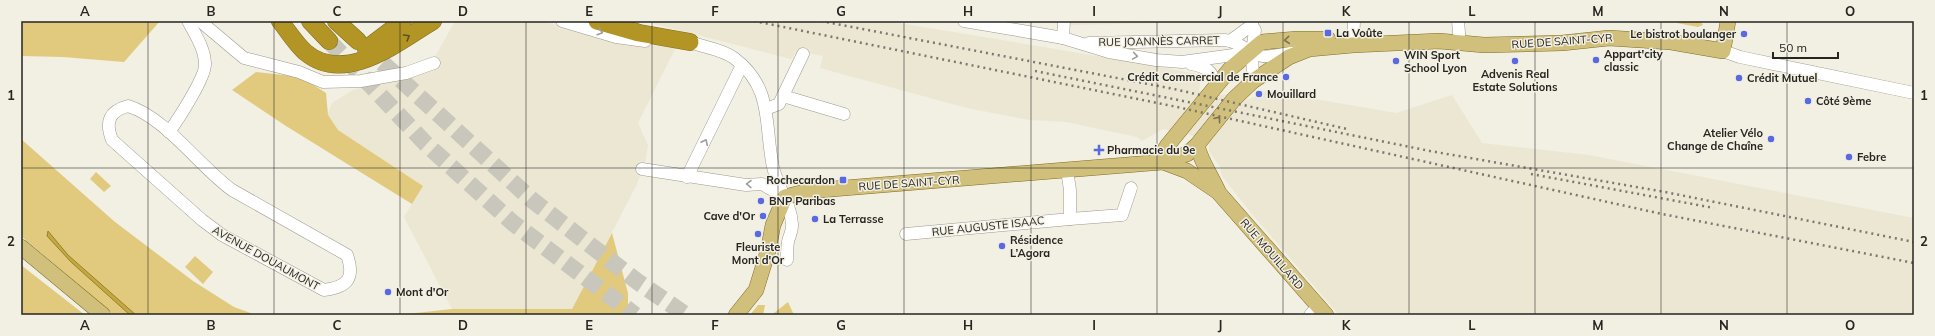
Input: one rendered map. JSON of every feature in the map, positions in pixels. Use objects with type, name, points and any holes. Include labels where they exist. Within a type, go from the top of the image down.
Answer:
[{"type":"highway","points":[[280,21],[314,49],[325,54],[341,56],[352,55],[364,50],[403,21]]},
{"type":"highway","points":[[280,21],[305,52],[321,61],[339,65],[366,60],[433,21]]},
{"type":"highway","points":[[310,21],[329,41]]},
{"type":"highway","points":[[336,21],[358,41]]},
{"type":"highway","points":[[597,21],[639,33],[690,42]]},
{"type":"main road","points":[[1723,51],[1728,21]]},
{"type":"main road","name":"RUE DE SAINT-CYR","points":[[785,197],[804,192],[832,189],[1163,162],[1187,154],[1197,145],[1234,99],[1253,80],[1289,57],[1309,50],[1353,45],[1439,41],[1460,44],[1562,43],[1589,39],[1624,38],[1671,42],[1723,51]]},
{"type":"main road","name":"RUE DE SAINT-CYR","points":[[1163,162],[1161,156],[1165,149],[1216,85],[1236,64],[1262,42],[1297,39],[1328,39],[1353,45]]},
{"type":"main road","name":"RUE MOUILLARD","points":[[1197,145],[1201,159],[1218,192]]},
{"type":"main road","name":"RUE MOUILLARD","points":[[1163,162],[1187,171],[1218,192],[1318,312]]},
{"type":"main road","points":[[736,315],[756,290],[768,251],[773,225],[785,197]]},
{"type":"main road","points":[[21,247],[103,315]]},
{"type":"street","points":[[169,132],[201,81],[206,64],[200,42],[188,21]]},
{"type":"street","points":[[200,21],[244,58],[299,72],[323,82],[361,81],[406,73],[434,64]]},
{"type":"street","points":[[562,21],[616,37],[638,41],[671,44],[690,42]]},
{"type":"street","points":[[625,21],[674,34],[690,42],[715,48],[734,58],[750,72],[759,89],[766,109],[773,167],[785,197],[792,222],[787,248],[787,260]]},
{"type":"street","name":"RUE JOANNÈS CARRET","points":[[964,21],[1063,38],[1084,43],[1109,52],[1156,60],[1182,62],[1239,56],[1252,52]]},
{"type":"street","points":[[1063,38],[1064,21]]},
{"type":"street","points":[[1353,45],[1354,21]]},
{"type":"street","points":[[1458,21],[1460,44]]},
{"type":"street","points":[[1230,41],[1252,23],[1255,30],[1252,52],[1253,80]]},
{"type":"street","points":[[1156,41],[1156,60]]},
{"type":"street","name":"RUE JOANNÈS CARRET","points":[[1084,43],[1230,41],[1252,52]]},
{"type":"street","name":"RUE DE SAINT-CYR","points":[[1252,52],[1264,57],[1309,50]]},
{"type":"street","points":[[1723,51],[1740,57],[1914,93]]},
{"type":"street","points":[[766,109],[779,104],[803,54]]},
{"type":"street","points":[[1182,62],[1206,68],[1213,74],[1216,85]]},
{"type":"street","points":[[687,176],[742,66]]},
{"type":"street","points":[[783,96],[844,114]]},
{"type":"street","name":"AVENUE DOUAUMONT","points":[[128,106],[148,115],[169,132],[219,180],[232,190],[347,254],[351,268],[350,275],[345,283],[336,289],[324,290],[222,235],[202,220],[112,140],[108,129],[110,117],[114,112],[128,106]]},
{"type":"street","points":[[642,169],[746,184],[762,184],[785,197]]},
{"type":"street","points":[[1067,170],[1070,190],[1070,219]]},
{"type":"street","name":"RUE AUGUSTE ISAAC","points":[[906,234],[1122,215],[1131,188]]},
{"type":"shaded area","points":[[21,21],[160,21],[124,62],[63,57],[21,56]]},
{"type":"shaded area","points":[[455,21],[542,21],[628,44],[676,47],[638,123],[648,145],[645,163],[636,186],[572,309],[452,309],[404,217],[423,186],[338,130],[327,115],[332,103],[353,90],[405,78],[432,57],[435,57]]},
{"type":"shaded area","points":[[643,21],[887,21],[1139,63],[1201,75],[1199,91],[1222,95],[1229,94],[1238,101],[1243,102],[1256,96],[1261,96],[1261,92],[1268,91],[1396,113],[1452,95],[1482,143],[1589,155],[1914,218],[1914,315],[1339,315],[1251,213],[1222,176],[1220,167],[1209,151],[1209,143],[1188,134],[1163,129],[1142,141],[1137,137],[1066,122],[1029,120],[967,108],[820,68],[823,56],[797,51],[791,59]]},
{"type":"shaded area","points":[[1050,21],[1246,21],[1071,25]]},
{"type":"shaded area","points":[[1680,21],[1700,21],[1703,25],[1698,27],[1677,23]]},
{"type":"shaded area","points":[[256,72],[301,77],[326,93],[328,115],[338,130],[423,186],[412,204],[286,126],[232,90]]},
{"type":"shaded area","points":[[21,139],[115,222],[193,281],[234,307],[256,315],[114,315],[21,236]]},
{"type":"shaded area","points":[[96,172],[111,186],[104,192],[90,179]]},
{"type":"shaded area","points":[[48,231],[68,255],[136,315],[130,315],[71,262],[47,236]]},
{"type":"shaded area","points":[[612,233],[628,293],[628,315],[398,315],[452,309],[572,309]]},
{"type":"shaded area","points":[[195,256],[213,272],[203,284],[185,267]]},
{"type":"shaded area","points":[[21,265],[85,315],[21,315]]},
{"type":"shaded area","points":[[788,302],[794,315],[774,315],[774,313]]},
{"type":"shaded area","points":[[758,305],[765,305],[763,315],[750,315]]},
{"type":"tunnel","points":[[329,41],[426,144],[513,223],[635,315]]},
{"type":"tunnel","points":[[364,46],[532,200],[638,282],[686,315]]},
{"type":"railway","points":[[754,21],[1177,107],[1662,214],[1914,263]]},
{"type":"railway","points":[[821,21],[1174,89],[1347,129]]},
{"type":"railway","points":[[1035,71],[1430,151],[1665,192],[1914,242]]},
{"type":"railway","points":[[1531,174],[1714,208]]},
{"type":"place","name":"La Voûte","points":[[1328,33]]},
{"type":"place","name":"Le bistrot boulanger","points":[[1744,34]]},
{"type":"place","name":"Appart'city classic","points":[[1596,60]]},
{"type":"place","name":"WIN Sport School Lyon","points":[[1396,61]]},
{"type":"place","name":"Advenis Real Estate Solutions","points":[[1515,61]]},
{"type":"place","name":"Crédit Commercial de France","points":[[1286,77]]},
{"type":"place","name":"Crédit Mutuel","points":[[1739,78]]},
{"type":"place","name":"Mouillard","points":[[1259,94]]},
{"type":"place","name":"Côté 9ème","points":[[1808,101]]},
{"type":"place","name":"Atelier Vélo Change de Chaîne","points":[[1771,139]]},
{"type":"place","name":"Pharmacie du 9e","points":[[1099,150]]},
{"type":"place","name":"Febre","points":[[1849,157]]},
{"type":"place","name":"Rochecardon","points":[[843,180]]},
{"type":"place","name":"BNP Paribas","points":[[761,201]]},
{"type":"place","name":"Cave d'Or","points":[[763,216]]},
{"type":"place","name":"La Terrasse","points":[[815,219]]},
{"type":"place","name":"Fleuriste Mont d'Or","points":[[758,234]]},
{"type":"place","name":"Résidence L’Agora","points":[[1002,246]]},
{"type":"place","name":"Mont d'Or","points":[[388,292]]}]
